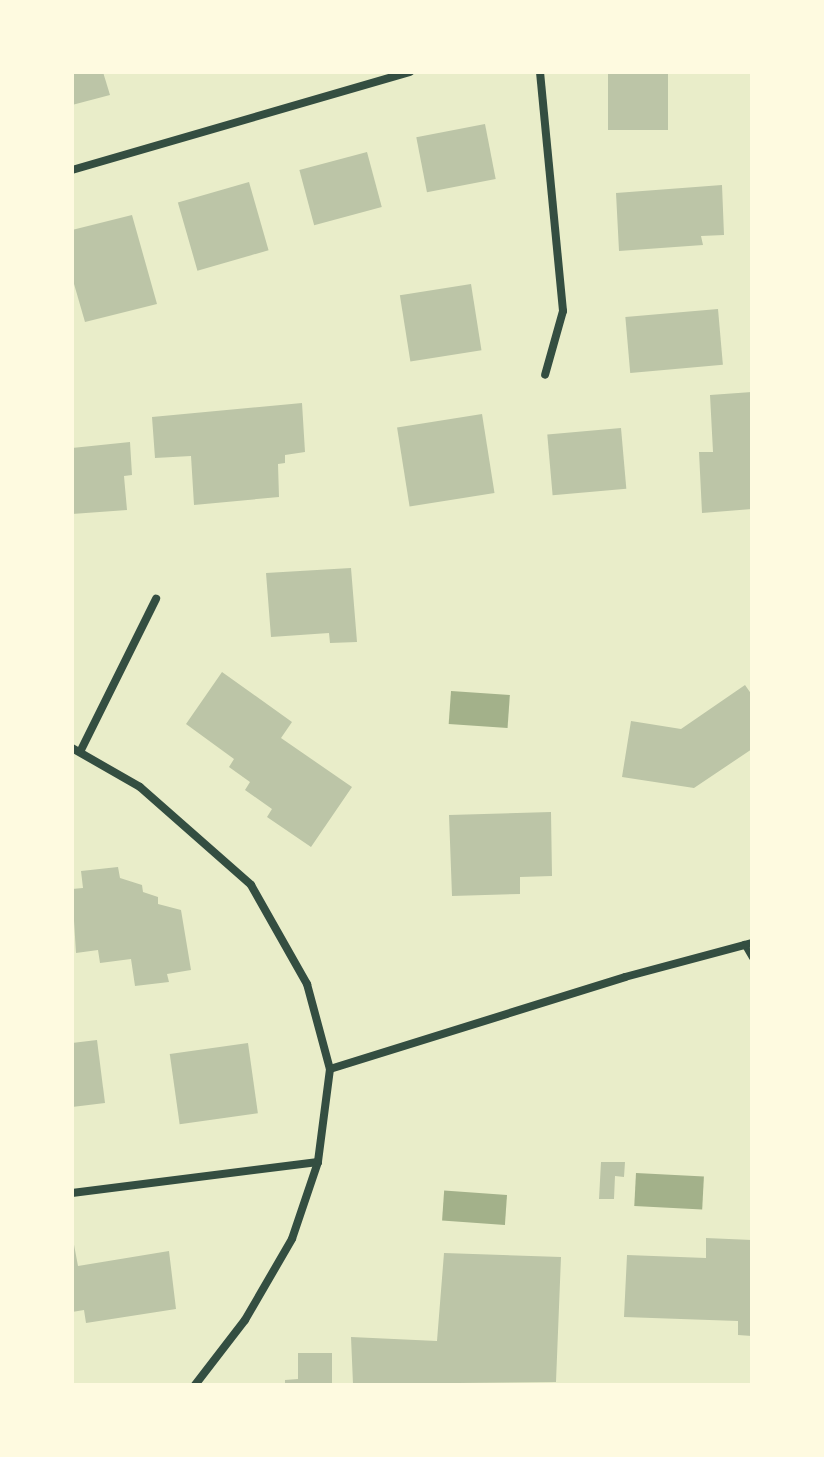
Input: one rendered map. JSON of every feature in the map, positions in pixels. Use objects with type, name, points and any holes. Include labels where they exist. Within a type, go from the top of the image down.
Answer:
[{"type":"street","points":[[72,170],[410,72]]},
{"type":"street","points":[[540,72],[563,311],[545,375]]},
{"type":"street","points":[[156,599],[76,749],[140,787],[251,885],[307,984],[330,1069],[318,1162],[292,1239],[245,1320],[195,1385]]},
{"type":"street","points":[[330,1069],[748,944]]},
{"type":"street","points":[[72,1193],[318,1162]]},
{"type":"lane","points":[[748,944],[752,958]]},
{"type":"shaded area","points":[[451,691],[510,695],[508,728],[449,724]]},
{"type":"shaded area","points":[[636,1173],[704,1177],[702,1210],[634,1206]]},
{"type":"shaded area","points":[[444,1191],[507,1195],[505,1225],[442,1221]]},
{"type":"building","points":[[72,72],[103,72],[110,95],[72,105]]},
{"type":"building","points":[[608,72],[668,72],[668,130],[608,130]]},
{"type":"building","points":[[485,124],[496,179],[427,192],[416,137]]},
{"type":"building","points":[[367,152],[382,207],[314,225],[299,170]]},
{"type":"building","points":[[249,182],[269,250],[197,271],[178,202]]},
{"type":"building","points":[[722,185],[724,235],[701,236],[703,245],[619,251],[616,193]]},
{"type":"building","points":[[132,215],[157,304],[85,322],[72,277],[72,230]]},
{"type":"building","points":[[471,284],[481,350],[410,361],[400,295]]},
{"type":"building","points":[[718,309],[723,365],[630,373],[625,317]]},
{"type":"building","points":[[752,392],[752,509],[702,513],[699,452],[713,452],[710,395]]},
{"type":"building","points":[[302,403],[305,452],[285,455],[285,463],[278,464],[279,497],[194,505],[191,456],[155,458],[152,417]]},
{"type":"building","points":[[482,414],[495,493],[410,506],[397,427]]},
{"type":"building","points":[[621,428],[626,489],[553,495],[547,434]]},
{"type":"building","points":[[130,442],[132,475],[124,476],[127,510],[72,514],[72,448]]},
{"type":"building","points":[[351,568],[357,642],[330,643],[329,633],[271,637],[266,573]]},
{"type":"building","points":[[222,672],[292,722],[281,738],[352,787],[311,847],[267,817],[272,809],[245,790],[250,782],[229,767],[234,759],[186,724]]},
{"type":"building","points":[[745,685],[752,695],[752,749],[694,788],[622,777],[631,721],[681,729]]},
{"type":"building","points":[[551,812],[552,876],[520,877],[520,894],[452,896],[449,815]]},
{"type":"building","points":[[118,867],[120,878],[142,885],[143,892],[158,897],[158,904],[181,910],[191,970],[167,974],[169,982],[135,986],[131,959],[100,963],[98,950],[76,953],[72,889],[83,888],[81,871]]},
{"type":"building","points":[[97,1040],[105,1103],[72,1107],[72,1043]]},
{"type":"building","points":[[248,1043],[258,1113],[180,1124],[170,1054]]},
{"type":"building","points":[[601,1162],[625,1162],[624,1177],[615,1176],[614,1199],[599,1199]]},
{"type":"building","points":[[72,1234],[78,1266],[169,1251],[176,1309],[86,1323],[84,1310],[72,1312]]},
{"type":"building","points":[[706,1238],[752,1240],[752,1336],[738,1335],[738,1321],[624,1317],[627,1255],[706,1258]]},
{"type":"building","points":[[444,1253],[561,1257],[556,1382],[353,1384],[351,1337],[437,1341]]},
{"type":"building","points":[[298,1353],[332,1353],[332,1385],[285,1385],[285,1380],[298,1379]]}]
